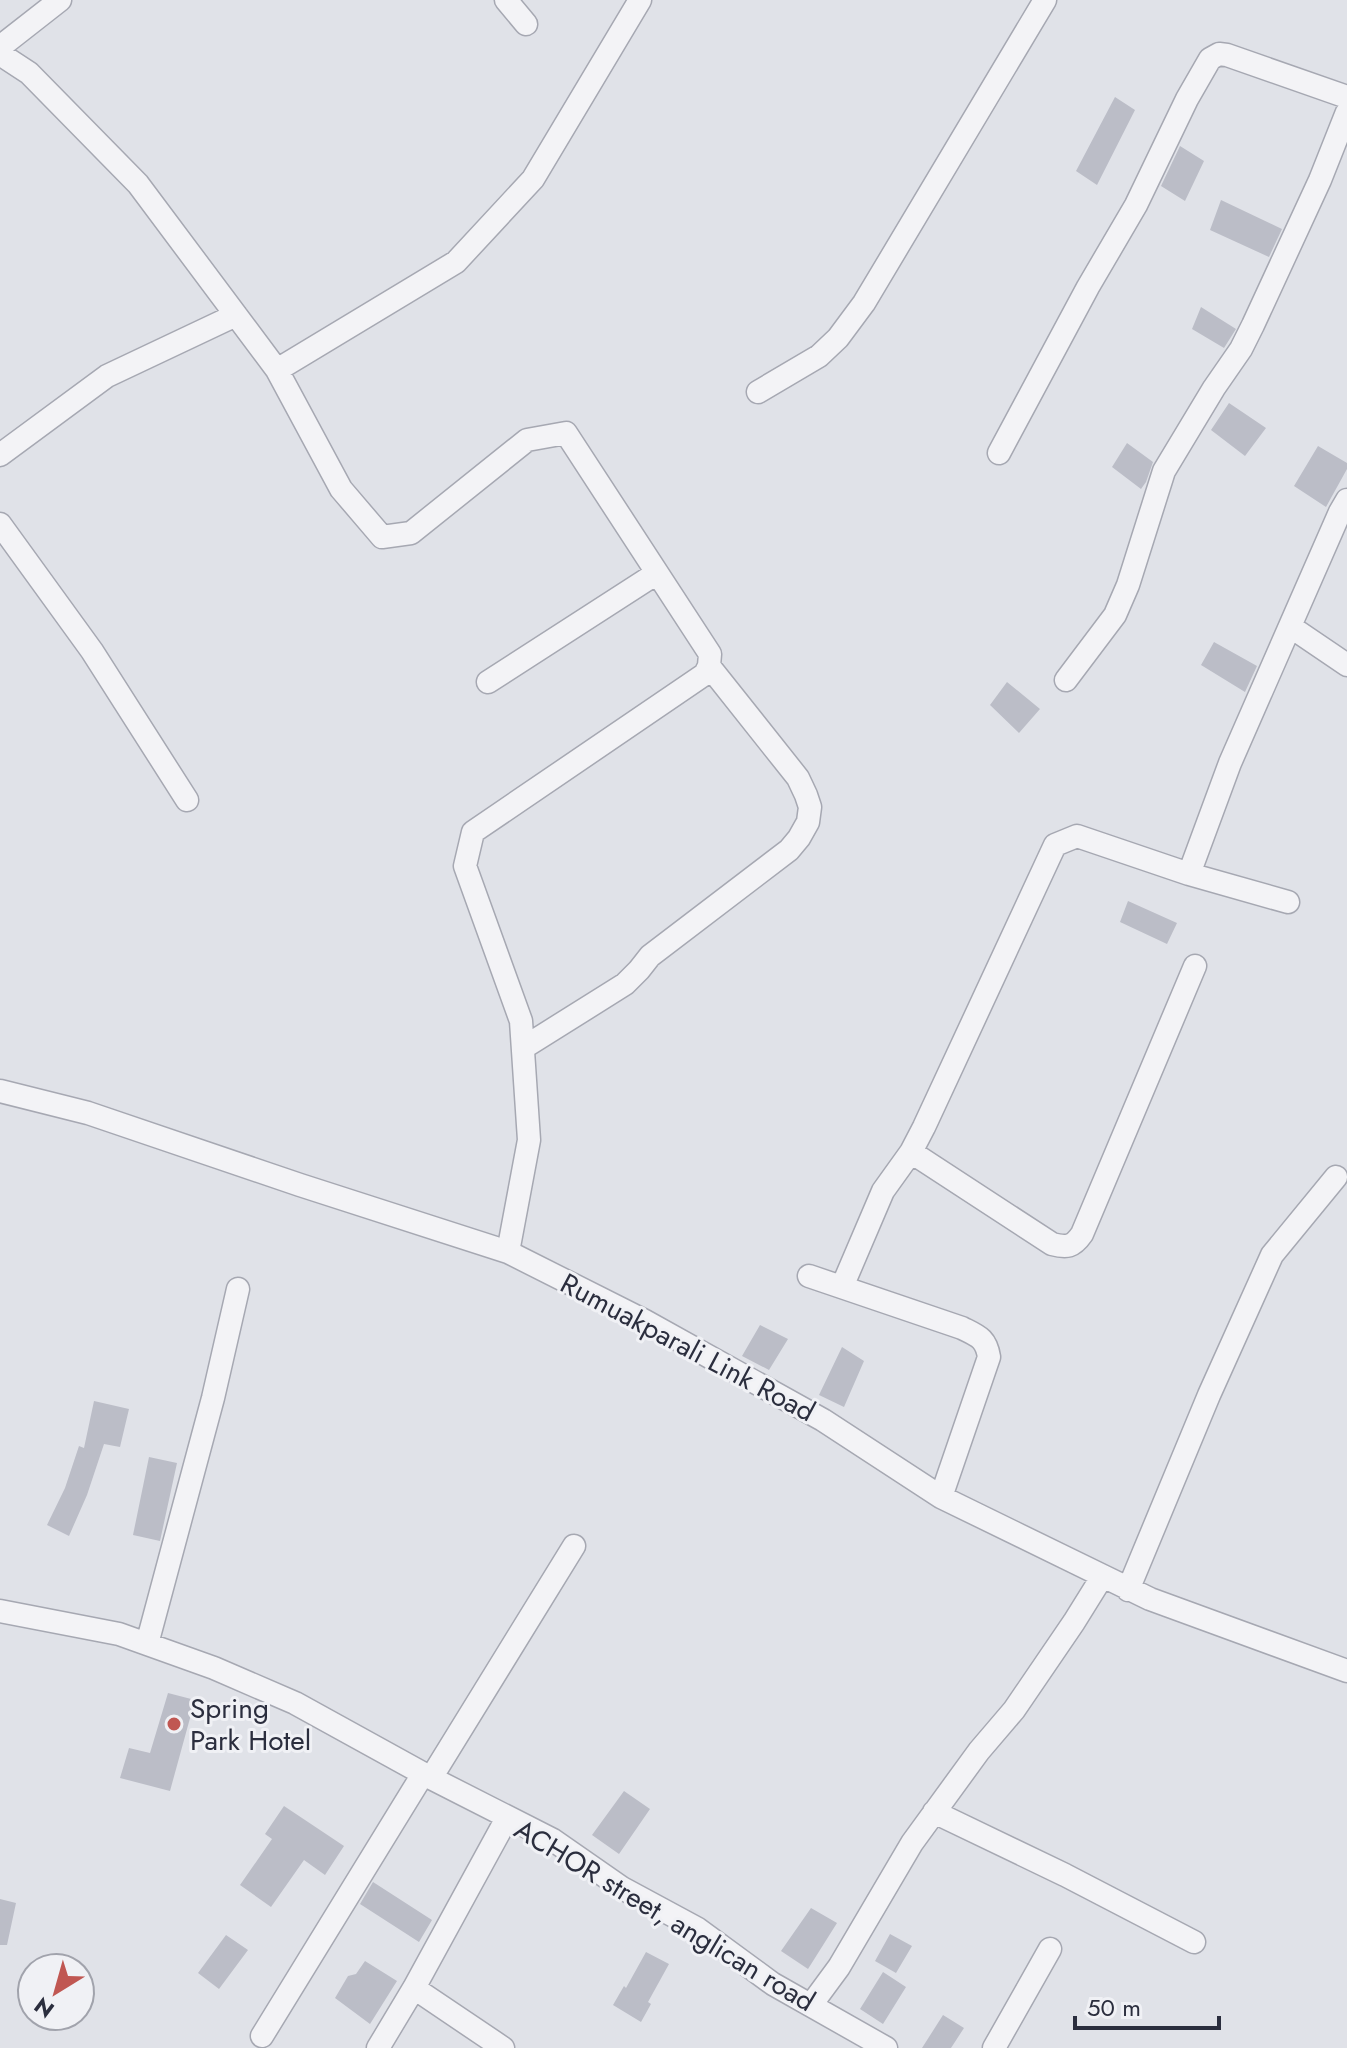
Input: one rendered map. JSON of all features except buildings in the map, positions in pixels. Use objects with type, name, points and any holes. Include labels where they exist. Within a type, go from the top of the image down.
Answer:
[{"type":"street","points":[[0,47],[60,0]]},
{"type":"street","points":[[506,0],[526,24]]},
{"type":"street","points":[[277,370],[456,262],[533,179],[640,0]]},
{"type":"street","points":[[758,392],[819,356],[838,338],[864,303],[1045,0]]},
{"type":"street","points":[[0,54],[29,73],[138,184],[277,370],[341,489],[382,537],[411,533],[527,440],[566,433],[710,654],[705,674],[473,832],[465,866],[521,1021],[529,1140],[508,1252]]},
{"type":"street","points":[[999,453],[1136,205],[1187,99],[1210,59],[1219,54],[1227,55],[1347,97]]},
{"type":"street","points":[[1066,680],[1115,615],[1128,585],[1164,471],[1247,337],[1320,180],[1347,112]]},
{"type":"street","points":[[0,455],[107,376],[236,315]]},
{"type":"street","points":[[1189,874],[1230,763],[1347,500]]},
{"type":"street","points":[[0,524],[92,651],[187,800]]},
{"type":"street","points":[[488,682],[657,573]]},
{"type":"street","points":[[1291,627],[1347,665]]},
{"type":"street","points":[[523,1048],[625,984],[650,956],[789,850],[808,822],[810,807],[798,778],[709,666]]},
{"type":"street","points":[[842,1287],[883,1191],[911,1152],[1055,845],[1077,836],[1189,874],[1288,902]]},
{"type":"street","points":[[911,1152],[1052,1244],[1065,1247],[1075,1244],[1082,1234],[1195,966]]},
{"type":"street","name":"Rumuakparali Link Road","points":[[0,1091],[88,1113],[508,1252],[645,1321],[823,1420],[941,1497],[1128,1590],[1347,1671]]},
{"type":"street","points":[[1128,1590],[1209,1395],[1272,1255],[1336,1177]]},
{"type":"street","points":[[809,1276],[962,1328],[987,1345],[989,1357],[941,1497]]},
{"type":"street","points":[[147,1644],[213,1398],[238,1289]]},
{"type":"street","points":[[262,2036],[574,1546]]},
{"type":"street","points":[[811,2005],[839,1967],[912,1843],[979,1751],[1014,1710],[1102,1577]]},
{"type":"street","name":"ACHOR street, anglican road","points":[[0,1611],[119,1634],[214,1668],[295,1703],[427,1776],[553,1840],[622,1888],[698,1929],[773,1984],[886,2048]]},
{"type":"street","points":[[934,1812],[1194,1942]]},
{"type":"street","points":[[378,2048],[507,1818]]},
{"type":"street","points":[[994,2048],[1050,1949]]},
{"type":"street","points":[[414,1988],[503,2048]]},
{"type":"place","name":"Spring Park Hotel","points":[[174,1724]]}]
